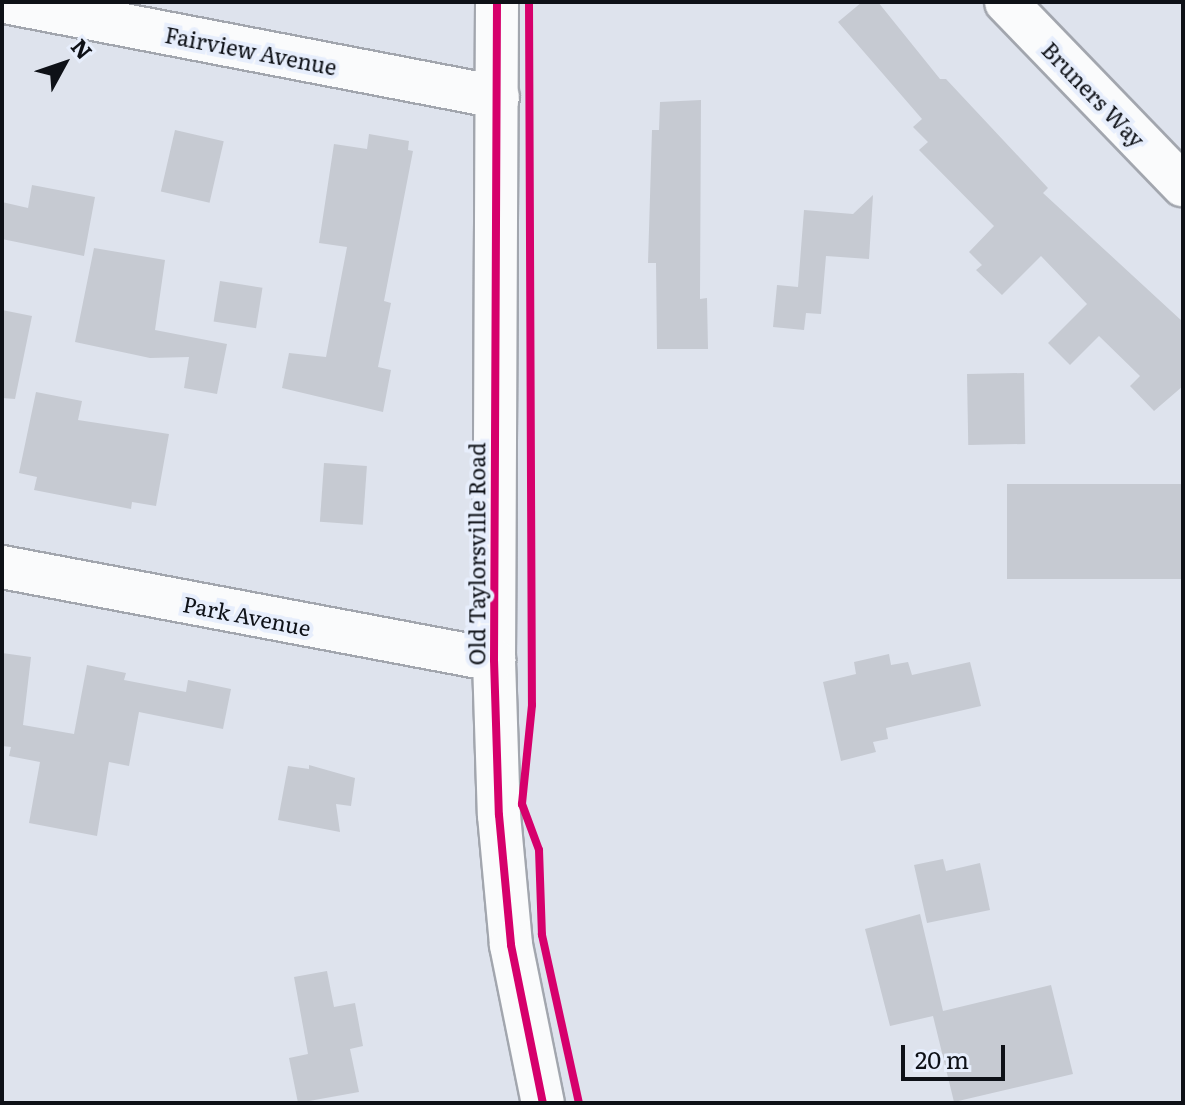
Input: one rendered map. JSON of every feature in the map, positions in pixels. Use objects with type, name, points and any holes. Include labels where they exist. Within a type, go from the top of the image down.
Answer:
[{"type":"street","name":"Fairview Avenue","points":[[5,2],[498,97]]},
{"type":"street","name":"Old Taylorsville Road","points":[[497,2],[494,660],[511,945],[543,1103]]},
{"type":"street","name":"Bruners Way","points":[[1006,2],[1183,185]]},
{"type":"street","name":"Park Avenue","points":[[2,567],[494,660]]},
{"type":"building","points":[[862,2],[878,2],[940,79],[946,79],[1048,188],[1043,193],[1183,322],[1183,386],[1154,411],[1130,386],[1140,376],[1099,336],[1070,365],[1048,343],[1087,304],[1041,256],[1002,295],[976,270],[982,265],[969,252],[994,226],[919,150],[928,142],[913,127],[922,119],[838,22]]},
{"type":"building","points":[[701,100],[700,299],[707,298],[708,349],[657,349],[656,263],[648,263],[652,130],[659,130],[660,102]]},
{"type":"building","points":[[175,130],[224,141],[210,203],[161,191]]},
{"type":"building","points":[[369,134],[409,141],[408,150],[413,151],[384,301],[391,303],[378,367],[391,370],[383,412],[282,388],[289,353],[326,357],[347,247],[319,243],[334,144],[367,149]]},
{"type":"building","points":[[32,185],[95,197],[84,256],[2,239],[2,202],[28,208]]},
{"type":"building","points":[[873,195],[869,259],[826,256],[821,314],[806,313],[804,330],[773,327],[777,285],[798,287],[804,210],[853,214]]},
{"type":"building","points":[[94,248],[165,260],[155,330],[227,344],[217,394],[184,388],[189,357],[150,358],[75,342]]},
{"type":"building","points":[[220,281],[262,288],[256,328],[214,321]]},
{"type":"building","points":[[2,310],[32,316],[15,399],[2,398]]},
{"type":"building","points":[[1024,373],[1025,444],[968,445],[967,374]]},
{"type":"building","points":[[36,392],[82,401],[78,420],[169,434],[156,506],[132,502],[131,509],[34,490],[37,477],[19,473]]},
{"type":"building","points":[[324,463],[367,466],[363,525],[320,522]]},
{"type":"building","points":[[1007,484],[1183,484],[1183,579],[1007,579]]},
{"type":"building","points":[[2,653],[31,657],[23,725],[74,734],[87,665],[126,673],[124,680],[186,692],[188,680],[231,689],[223,729],[139,712],[129,766],[109,762],[97,836],[29,823],[40,762],[9,756],[11,747],[2,746]]},
{"type":"building","points":[[889,654],[891,665],[908,662],[912,675],[970,662],[981,706],[886,728],[888,739],[873,742],[876,752],[841,761],[823,682],[856,674],[854,662]]},
{"type":"building","points":[[309,765],[355,778],[351,806],[336,804],[340,832],[278,820],[288,766],[309,769]]},
{"type":"building","points":[[943,859],[946,871],[980,863],[990,910],[927,923],[914,865]]},
{"type":"building","points":[[920,914],[943,1011],[1051,985],[1073,1074],[954,1102],[933,1016],[890,1026],[865,929]]},
{"type":"building","points":[[327,971],[334,1007],[355,1003],[363,1046],[350,1049],[359,1092],[298,1103],[289,1058],[308,1054],[294,977]]},
{"type":"cycle path","points":[[497,2],[494,660],[499,815],[511,945],[543,1103]]},
{"type":"cycle path","points":[[529,2],[532,705],[522,804],[539,850],[542,935],[579,1103]]}]
